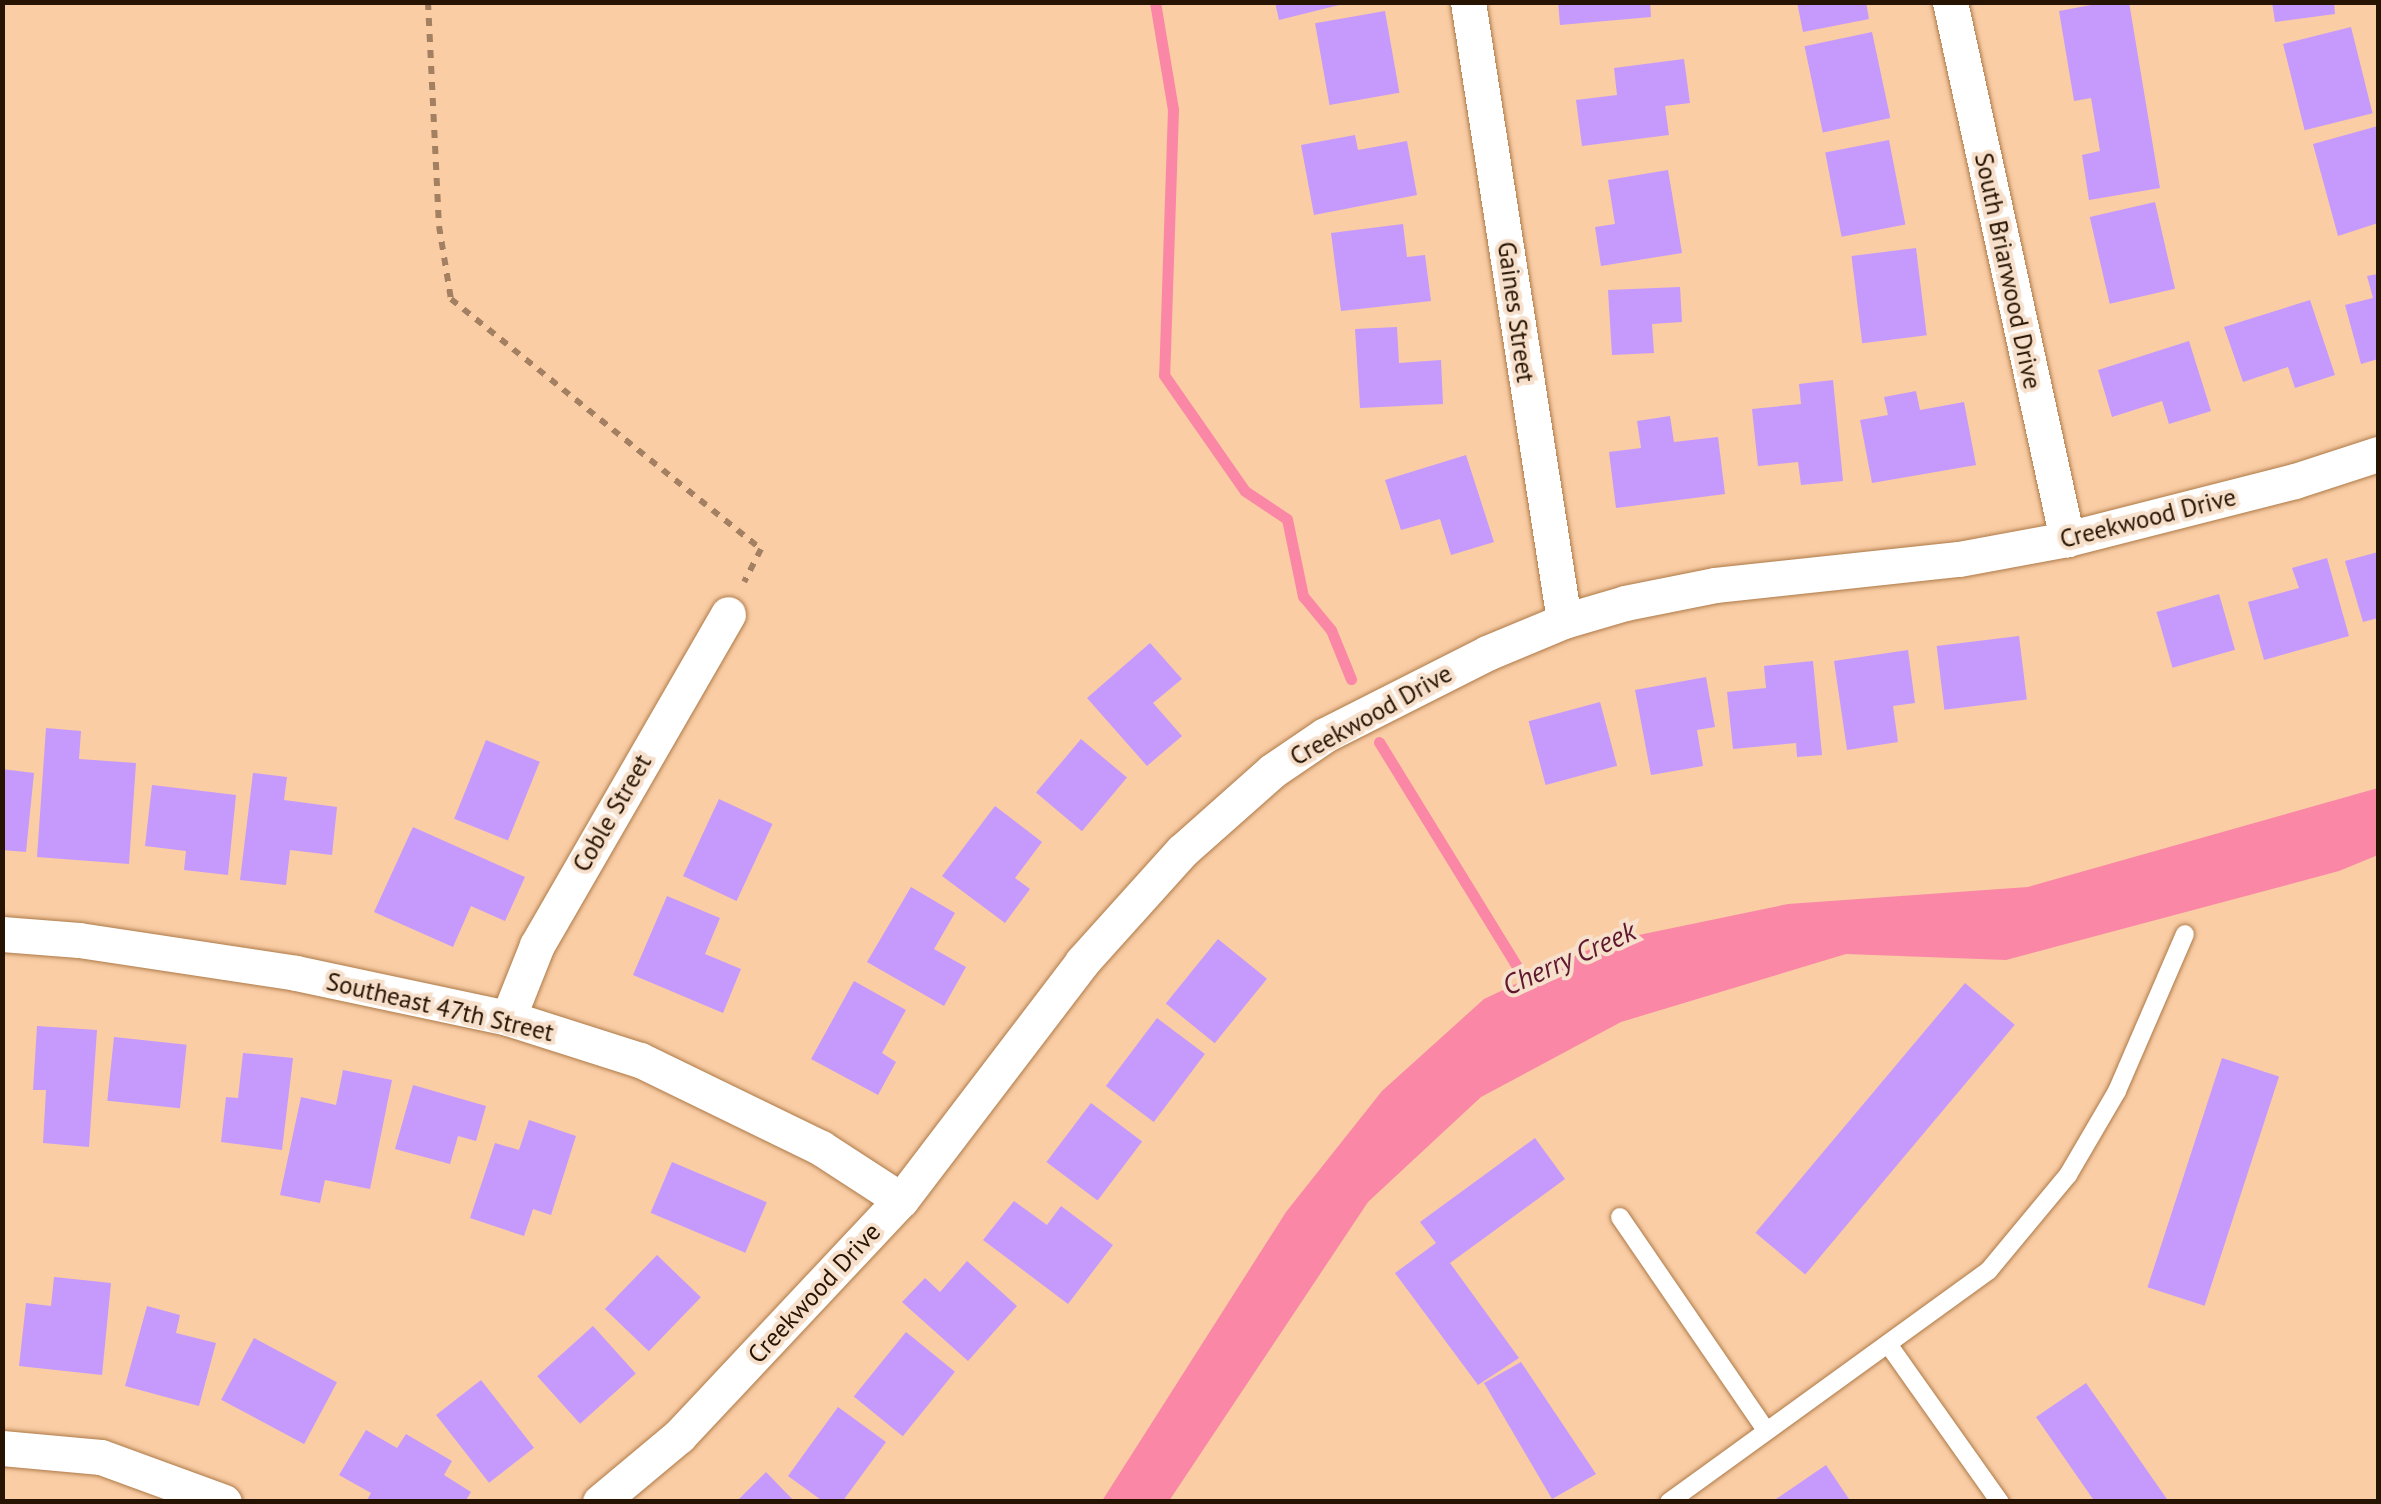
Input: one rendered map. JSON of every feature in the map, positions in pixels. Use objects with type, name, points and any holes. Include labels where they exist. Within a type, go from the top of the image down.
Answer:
[{"type":"street","name":"Gaines Street","points":[[1468,2],[1564,621]]},
{"type":"street","name":"South Briarwood Drive","points":[[1950,2],[2067,540]]},
{"type":"street","name":"Creekwood Drive","points":[[600,1502],[678,1436],[901,1200],[1106,932],[1217,819],[1272,771],[1325,735],[1402,693],[1564,621],[1715,585],[1959,560],[2067,540],[2260,491],[2378,454]]},
{"type":"street","name":"Coble Street","points":[[508,1018],[537,944],[728,614]]},
{"type":"street","name":"Southeast 47th Street","points":[[2,934],[79,940],[296,974],[508,1018],[640,1060],[820,1148],[901,1200]]},
{"type":"street","points":[[2,1448],[101,1457],[224,1502]]},
{"type":"lane","points":[[1669,1502],[1989,1270],[2068,1175],[2117,1091],[2186,934]]},
{"type":"lane","points":[[1620,1217],[1765,1429]]},
{"type":"lane","points":[[1888,1344],[2000,1502]]},
{"type":"path","points":[[428,2],[438,226],[451,299],[762,549],[728,614]]},
{"type":"shaded area","points":[[2378,788],[2378,855],[2339,871],[2006,960],[1846,954],[1621,1022],[1481,1097],[1368,1202],[1169,1501],[1102,1501],[1286,1212],[1382,1091],[1484,999],[1605,942],[1788,904],[2028,887]]},
{"type":"building","points":[[1275,2],[1342,2],[1343,4],[1279,20]]},
{"type":"building","points":[[1558,2],[1650,2],[1651,17],[1560,25]]},
{"type":"building","points":[[1797,2],[1866,2],[1869,19],[1803,32]]},
{"type":"building","points":[[2129,2],[2160,188],[2089,200],[2082,155],[2100,151],[2091,98],[2074,101],[2059,11]]},
{"type":"building","points":[[2272,2],[2334,2],[2335,14],[2275,22]]},
{"type":"building","points":[[1385,11],[1399,93],[1329,105],[1315,23]]},
{"type":"building","points":[[2351,27],[2373,113],[2305,130],[2283,44]]},
{"type":"building","points":[[1872,32],[1890,118],[1823,132],[1805,46]]},
{"type":"building","points":[[1684,59],[1690,103],[1665,106],[1669,135],[1582,146],[1576,100],[1617,95],[1614,68]]},
{"type":"building","points":[[2378,126],[2378,223],[2338,236],[2313,144]]},
{"type":"building","points":[[1355,135],[1358,150],[1407,141],[1417,195],[1314,215],[1301,145]]},
{"type":"building","points":[[1889,140],[1905,224],[1842,237],[1825,152]]},
{"type":"building","points":[[1668,170],[1682,253],[1601,266],[1595,227],[1615,224],[1608,180]]},
{"type":"building","points":[[2155,202],[2175,289],[2110,304],[2090,217]]},
{"type":"building","points":[[1403,224],[1407,257],[1425,255],[1431,301],[1341,311],[1331,233]]},
{"type":"building","points":[[1916,248],[1927,335],[1862,343],[1851,256]]},
{"type":"building","points":[[2378,274],[2378,359],[2361,364],[2345,305],[2373,298],[2367,276]]},
{"type":"building","points":[[1680,287],[1682,322],[1652,324],[1654,353],[1612,355],[1608,290]]},
{"type":"building","points":[[2310,300],[2335,375],[2295,388],[2288,367],[2243,382],[2224,327]]},
{"type":"building","points":[[1397,327],[1399,363],[1441,360],[1443,404],[1360,408],[1355,329]]},
{"type":"building","points":[[2189,341],[2211,411],[2169,424],[2162,401],[2112,417],[2098,370]]},
{"type":"building","points":[[1833,380],[1843,481],[1801,485],[1798,462],[1758,466],[1752,409],[1801,404],[1799,384]]},
{"type":"building","points":[[1916,391],[1920,410],[1964,402],[1976,465],[1872,483],[1860,420],[1888,415],[1884,397]]},
{"type":"building","points":[[1670,416],[1674,442],[1718,437],[1725,494],[1616,508],[1609,452],[1641,448],[1637,421]]},
{"type":"building","points":[[1466,455],[1494,542],[1451,555],[1440,519],[1401,530],[1385,480]]},
{"type":"building","points":[[2378,552],[2378,618],[2363,622],[2345,561]]},
{"type":"building","points":[[2327,558],[2349,636],[2264,660],[2248,602],[2299,588],[2292,568]]},
{"type":"building","points":[[2219,594],[2235,650],[2173,668],[2157,612]]},
{"type":"building","points":[[2019,636],[2027,700],[1944,710],[1937,646]]},
{"type":"building","points":[[1150,643],[1182,679],[1153,703],[1182,736],[1147,766],[1087,698]]},
{"type":"building","points":[[1908,650],[1915,703],[1893,706],[1898,742],[1847,750],[1834,661]]},
{"type":"building","points":[[1813,661],[1822,755],[1797,757],[1796,743],[1733,749],[1727,692],[1766,688],[1764,666]]},
{"type":"building","points":[[1706,677],[1715,727],[1697,730],[1703,766],[1651,775],[1635,690]]},
{"type":"building","points":[[1600,702],[1617,766],[1546,785],[1529,721]]},
{"type":"building","points":[[46,728],[81,731],[79,759],[136,763],[129,864],[37,857]]},
{"type":"building","points":[[1081,739],[1127,778],[1082,831],[1036,793]]},
{"type":"building","points":[[486,740],[540,762],[508,841],[454,819]]},
{"type":"building","points":[[2,769],[34,773],[26,852],[2,850]]},
{"type":"building","points":[[253,773],[287,777],[284,800],[337,807],[332,855],[290,850],[286,885],[240,880]]},
{"type":"building","points":[[152,785],[236,795],[228,875],[184,870],[186,851],[145,846]]},
{"type":"building","points":[[719,799],[772,824],[737,901],[683,876]]},
{"type":"building","points":[[995,806],[1042,842],[1015,878],[1030,889],[1005,923],[942,876]]},
{"type":"building","points":[[413,827],[525,877],[505,921],[471,906],[453,947],[374,912]]},
{"type":"building","points":[[911,887],[955,913],[934,949],[966,967],[944,1006],[867,962]]},
{"type":"building","points":[[667,896],[720,918],[705,954],[741,969],[723,1013],[633,975]]},
{"type":"building","points":[[1218,939],[1267,979],[1215,1043],[1166,1004]]},
{"type":"building","points":[[854,981],[906,1010],[882,1053],[896,1062],[878,1095],[811,1059]]},
{"type":"building","points":[[1965,983],[2015,1025],[1805,1275],[1755,1233]]},
{"type":"building","points":[[1157,1018],[1205,1054],[1154,1122],[1106,1086]]},
{"type":"building","points":[[37,1026],[97,1030],[89,1147],[43,1143],[46,1090],[33,1090]]},
{"type":"building","points":[[114,1037],[187,1045],[180,1108],[107,1101]]},
{"type":"building","points":[[243,1053],[293,1058],[282,1150],[221,1142],[226,1097],[238,1098]]},
{"type":"building","points":[[2222,1058],[2279,1077],[2205,1306],[2148,1287]]},
{"type":"building","points":[[343,1070],[392,1080],[370,1189],[325,1180],[320,1203],[280,1195],[301,1097],[336,1105]]},
{"type":"building","points":[[413,1085],[486,1106],[476,1141],[458,1136],[450,1164],[395,1149]]},
{"type":"building","points":[[1091,1103],[1142,1142],[1098,1201],[1046,1162]]},
{"type":"building","points":[[529,1120],[576,1136],[551,1215],[533,1209],[524,1236],[470,1218],[495,1143],[519,1150]]},
{"type":"building","points":[[1535,1138],[1565,1179],[1450,1263],[1519,1358],[1478,1385],[1395,1273],[1436,1243],[1420,1222]]},
{"type":"building","points":[[672,1162],[767,1202],[745,1253],[651,1213]]},
{"type":"building","points":[[1014,1201],[1047,1225],[1061,1206],[1113,1245],[1068,1304],[983,1240]]},
{"type":"building","points":[[657,1255],[701,1297],[649,1351],[605,1309]]},
{"type":"building","points":[[967,1261],[1017,1306],[968,1361],[902,1302],[925,1278],[940,1292]]},
{"type":"building","points":[[54,1277],[111,1283],[102,1375],[19,1366],[26,1303],[51,1306]]},
{"type":"building","points":[[147,1306],[180,1315],[176,1333],[216,1343],[199,1406],[125,1386]]},
{"type":"building","points":[[593,1326],[636,1374],[580,1424],[537,1376]]},
{"type":"building","points":[[906,1332],[955,1372],[903,1436],[854,1397]]},
{"type":"building","points":[[254,1338],[337,1382],[304,1444],[221,1400]]},
{"type":"building","points":[[1521,1362],[1596,1474],[1552,1499],[1484,1383]]},
{"type":"building","points":[[481,1380],[534,1448],[489,1483],[436,1415]]},
{"type":"building","points":[[2086,1383],[2169,1502],[2095,1502],[2036,1417]]},
{"type":"building","points":[[838,1407],[886,1442],[842,1502],[824,1502],[788,1476]]},
{"type":"building","points":[[366,1430],[397,1448],[406,1434],[452,1461],[444,1475],[471,1492],[465,1502],[366,1502],[371,1493],[339,1475]]},
{"type":"building","points":[[1826,1465],[1851,1502],[1777,1502],[1776,1499]]},
{"type":"building","points":[[766,1472],[795,1502],[736,1502]]},
{"type":"waterway","points":[[1155,2],[1173,109],[1164,375],[1245,491],[1287,519],[1303,596],[1331,630],[1351,679]]},
{"type":"waterway","name":"Cherry Creek","points":[[1379,742],[1533,992]]}]
